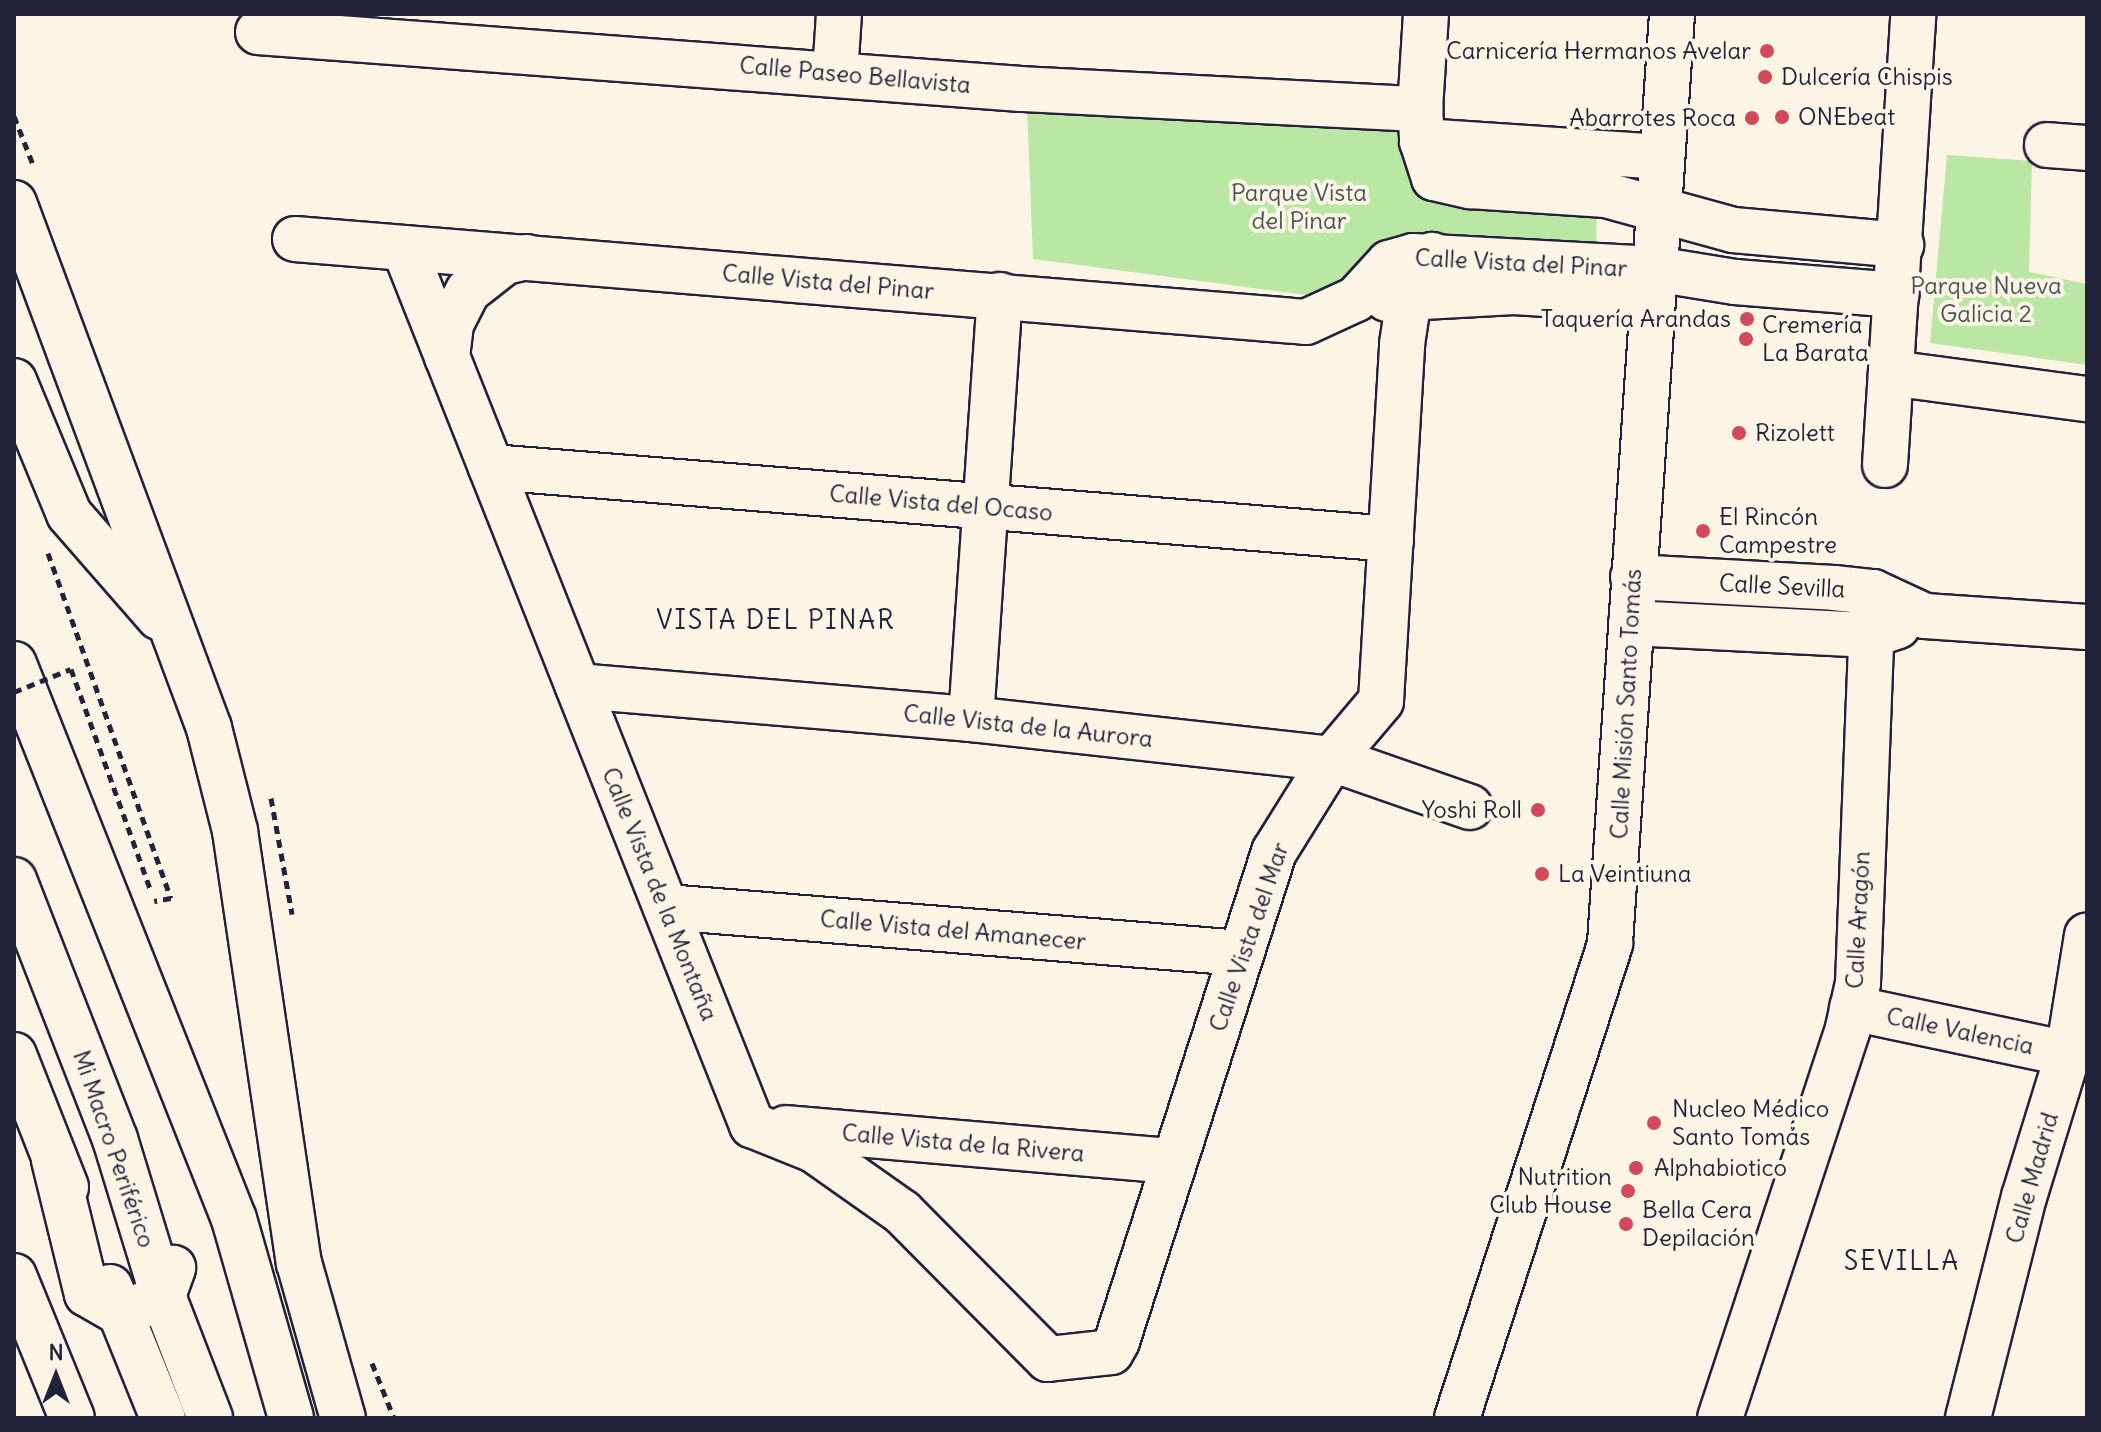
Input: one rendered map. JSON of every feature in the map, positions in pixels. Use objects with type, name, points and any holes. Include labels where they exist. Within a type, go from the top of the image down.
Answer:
[{"type":"main road","points":[[835,74],[839,14]]},
{"type":"main road","points":[[1426,14],[1421,125],[1434,178],[1470,186],[1606,195],[1733,230],[1901,245]]},
{"type":"main road","name":"Calle Misión Santo Tomás","points":[[1457,1418],[1610,943],[1672,14]]},
{"type":"main road","points":[[1885,465],[1913,14]]},
{"type":"main road","name":"Calle Paseo Bellavista","points":[[258,32],[308,24],[1421,125],[1661,157]]},
{"type":"main road","points":[[14,203],[209,728],[235,831],[299,1263],[343,1418]]},
{"type":"main road","name":"Calle Vista del Pinar","points":[[295,239],[1306,322],[1356,299],[1389,263],[1432,255],[1654,285]]},
{"type":"main road","name":"Calle Vista de la Montaña","points":[[404,248],[752,1125]]},
{"type":"main road","name":"Calle Vista del Mar","points":[[752,1125],[814,1150],[902,1212],[1048,1359],[1111,1352],[1274,852],[1332,759],[1381,701],[1409,298],[1432,255]]},
{"type":"main road","points":[[447,357],[451,324],[468,291],[505,262],[526,257]]},
{"type":"main road","points":[[1654,285],[1896,295]]},
{"type":"main road","name":"Calle Vista del Pinar","points":[[1356,299],[1654,285]]},
{"type":"main road","points":[[971,719],[989,507],[1000,295]]},
{"type":"main road","points":[[1891,373],[2087,399]]},
{"type":"main road","points":[[14,381],[69,514],[177,636]]},
{"type":"main road","name":"Calle Vista del Ocaso","points":[[491,467],[1391,539]]},
{"type":"main road","name":"Calle Sevilla","points":[[1633,577],[1873,592],[1925,616],[2087,627]]},
{"type":"main road","name":"Calle Aragón","points":[[1720,1418],[1858,983],[1873,592]]},
{"type":"main road","name":"Calle Sevilla","points":[[1631,623],[1871,635],[1925,616]]},
{"type":"main road","points":[[14,664],[234,1219],[291,1418]]},
{"type":"main road","name":"Calle Vista de la Aurora","points":[[578,686],[971,719],[1332,759],[1470,807]]},
{"type":"main road","name":"Mi Macro Periférico","points":[[14,880],[115,1139],[163,1296],[210,1418]]},
{"type":"main road","name":"Calle Vista del Amanecer","points":[[666,907],[1241,953]]},
{"type":"main road","name":"Calle Madrid","points":[[1968,1418],[2024,1197],[2068,1054],[2087,936]]},
{"type":"main road","name":"Calle Valencia","points":[[1852,1008],[2068,1054]]},
{"type":"main road","name":"Mi Macro Periférico","points":[[14,1055],[54,1160],[122,1314],[163,1418]]},
{"type":"main road","name":"Calle Vista de la Rivera","points":[[752,1125],[1174,1161]]},
{"type":"main road","points":[[14,1276],[66,1409]]},
{"type":"main road","points":[[122,1314],[163,1296]]},
{"type":"path","points":[[14,692],[71,669],[155,904],[171,898],[45,546]]},
{"type":"green space","name":"Parque Vista del Pinar","points":[[1027,107],[1413,126],[1597,207],[1596,259],[1514,252],[1419,233],[1373,254],[1348,285],[1322,297],[1033,259]]},
{"type":"green space","name":"Parque Nueva Galicia 2","points":[[1947,155],[2032,161],[2029,272],[2087,284],[2087,365],[1930,343]]},
{"type":"place","name":"Carnicería Hermanos Avelar","points":[[1767,51]]},
{"type":"place","name":"Dulcería Chispis","points":[[1765,77]]},
{"type":"place","name":"ONEbeat","points":[[1782,117]]},
{"type":"place","name":"Abarrotes Roca","points":[[1752,118]]},
{"type":"place","name":"Taquería Arandas","points":[[1747,319]]},
{"type":"place","name":"Cremería La Barata","points":[[1746,339]]},
{"type":"place","name":"Rizolett","points":[[1739,433]]},
{"type":"place","name":"El Rincón Campestre","points":[[1703,531]]},
{"type":"place","name":"Yoshi Roll","points":[[1538,810]]},
{"type":"place","name":"La Veintiuna","points":[[1542,874]]},
{"type":"place","name":"Nucleo Médico Santo Tomás","points":[[1654,1123]]},
{"type":"place","name":"Alphabiotico","points":[[1636,1168]]},
{"type":"place","name":"Nutrition Club House","points":[[1628,1191]]},
{"type":"place","name":"Bella Cera Depilación","points":[[1626,1224]]},
{"type":"district","name":"VISTA DEL PINAR","points":[[776,620]]},
{"type":"district","name":"SEVILLA","points":[[1902,1261]]}]
